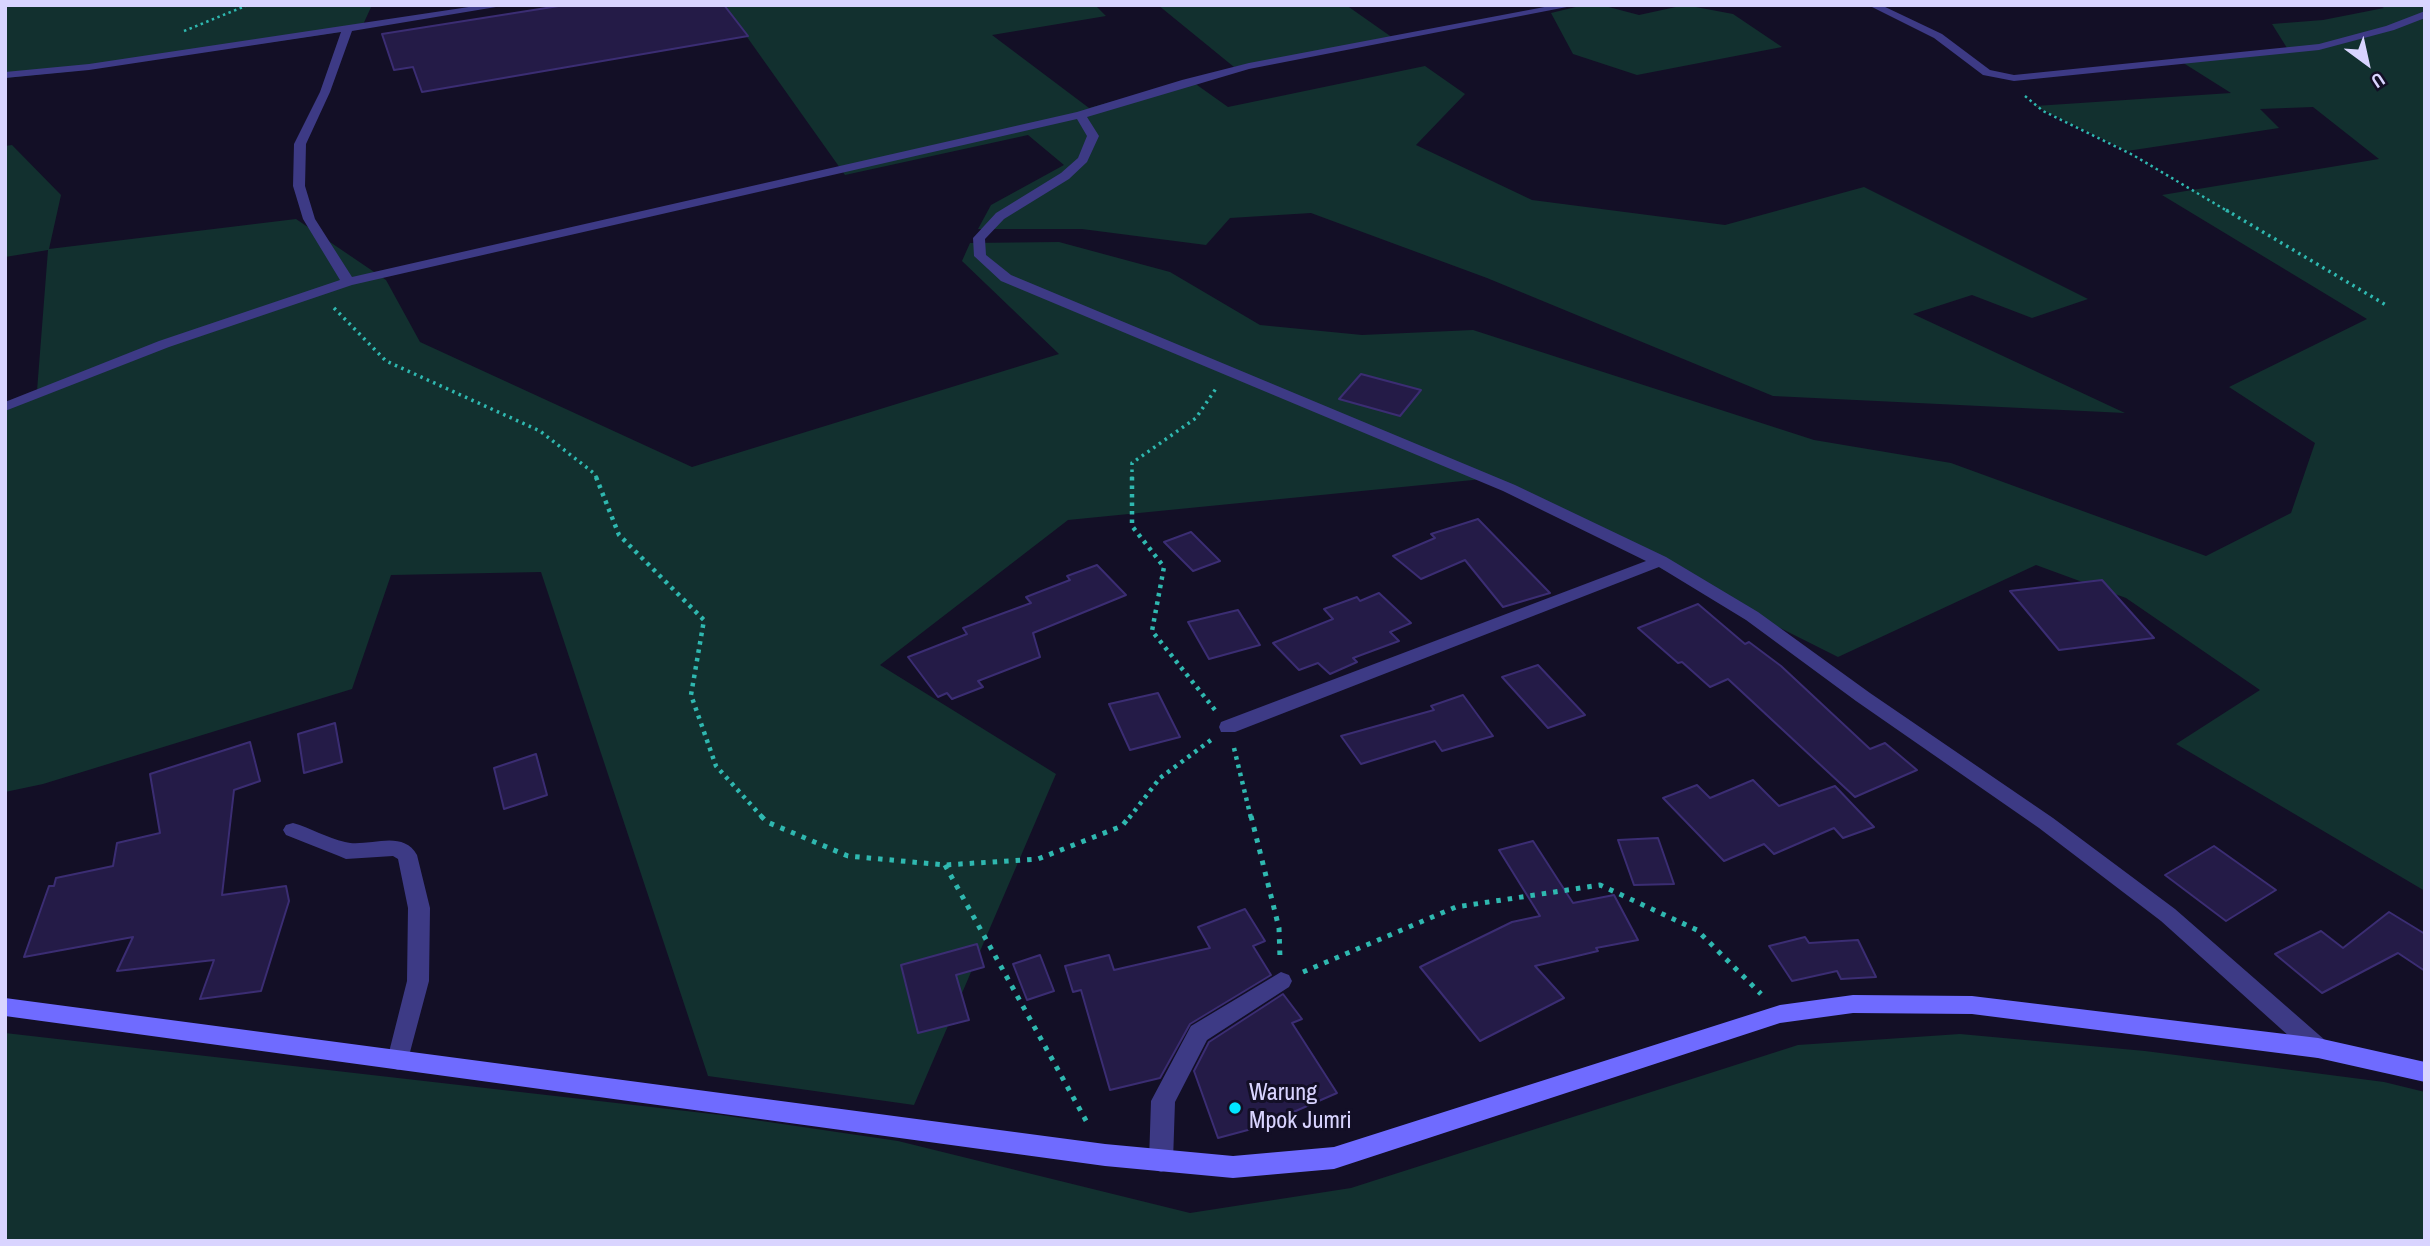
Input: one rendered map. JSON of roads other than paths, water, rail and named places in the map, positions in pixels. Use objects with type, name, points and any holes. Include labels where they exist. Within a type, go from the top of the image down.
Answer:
[{"type":"street","points":[[5,75],[89,67],[503,5]]},
{"type":"street","points":[[5,407],[153,348],[348,282],[1080,115],[1186,82],[1249,66],[1572,5]]},
{"type":"street","points":[[1873,5],[1938,36],[1987,73],[2003,78],[2319,47],[2390,28],[2425,14]]},
{"type":"street","points":[[347,30],[325,92],[300,144],[299,186],[309,219],[348,282]]},
{"type":"street","points":[[1080,115],[1093,136],[1083,160],[1065,176],[1000,216],[979,238],[979,256],[1006,278],[1509,488],[1660,561],[1752,615],[1863,697],[2046,823],[2168,915],[2318,1048]]},
{"type":"street","points":[[1228,727],[1660,561]]},
{"type":"street","points":[[293,830],[346,851],[396,848],[407,855],[419,908],[418,981],[398,1060]]},
{"type":"street","points":[[1161,1161],[1163,1101],[1199,1033],[1281,981]]},
{"type":"street","points":[[5,1007],[1105,1155],[1233,1167],[1335,1157],[1780,1014],[1853,1004],[1972,1005],[2318,1048],[2425,1072]]},
{"type":"place","name":"Warung Mpok Jumri","points":[[1235,1108]]}]
